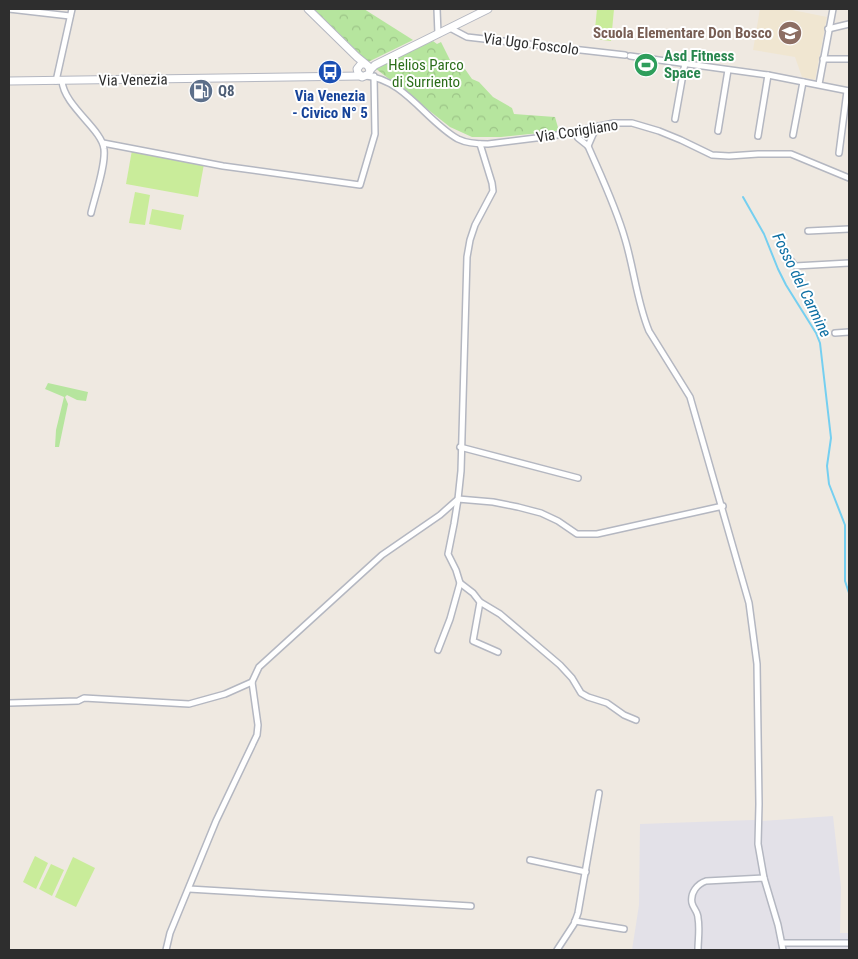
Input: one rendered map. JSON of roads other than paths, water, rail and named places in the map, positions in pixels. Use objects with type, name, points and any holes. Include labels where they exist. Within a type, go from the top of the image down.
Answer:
[{"type":"main road","points":[[308,9],[357,57],[366,69],[487,9]]},
{"type":"main road","name":"Via Venezia","points":[[9,82],[346,77],[366,69]]},
{"type":"street","points":[[9,9],[70,16]]},
{"type":"street","points":[[72,9],[59,81],[69,99],[103,143],[105,157],[91,213]]},
{"type":"street","points":[[436,35],[437,9]]},
{"type":"street","points":[[819,84],[833,9]]},
{"type":"street","points":[[828,30],[849,24]]},
{"type":"street","name":"Via Ugo Foscolo","points":[[450,28],[467,36],[685,63],[819,84],[848,91]]},
{"type":"street","points":[[823,59],[849,59]]},
{"type":"street","points":[[675,119],[685,63]]},
{"type":"street","points":[[103,143],[223,166],[360,185],[375,134],[375,77],[366,69]]},
{"type":"street","points":[[718,131],[728,70]]},
{"type":"street","points":[[758,136],[768,76]]},
{"type":"street","name":"Via Corigliano","points":[[375,77],[401,91],[459,140],[480,144],[552,136],[614,123],[632,123],[659,131],[712,155],[791,154],[849,178]]},
{"type":"street","points":[[794,135],[803,82]]},
{"type":"street","points":[[839,153],[848,91]]},
{"type":"street","points":[[588,146],[595,130]]},
{"type":"street","points":[[578,138],[588,146],[626,239],[645,321],[653,338],[690,397],[749,603],[757,664],[758,844],[764,878],[783,950]]},
{"type":"street","points":[[438,650],[450,619],[460,583],[448,554],[461,472],[460,447],[467,257],[475,224],[493,191],[480,144]]},
{"type":"street","points":[[808,231],[849,229]]},
{"type":"street","points":[[789,258],[795,266],[849,263]]},
{"type":"street","points":[[835,333],[849,332]]},
{"type":"street","points":[[460,447],[578,478]]},
{"type":"street","points":[[166,950],[170,933],[216,821],[257,735],[258,725],[252,682],[259,667],[382,555],[440,515],[458,499],[493,502],[541,513],[558,521],[577,534],[597,534],[722,506]]},
{"type":"street","points":[[460,583],[473,593],[480,602],[500,614],[534,641],[572,678],[581,692],[588,697],[607,703],[624,715],[636,720]]},
{"type":"street","points":[[480,602],[473,641],[498,652]]},
{"type":"street","points":[[9,703],[78,701],[84,698],[189,704],[225,694],[252,682]]},
{"type":"street","points":[[557,950],[575,920],[581,900],[599,793]]},
{"type":"street","points":[[530,860],[586,872]]},
{"type":"street","points":[[698,950],[699,919],[692,904],[695,888],[700,883],[706,881],[764,878]]},
{"type":"street","points":[[189,889],[471,906]]},
{"type":"street","points":[[575,920],[624,929]]},
{"type":"street","points":[[782,943],[849,943]]},
{"type":"waterway","name":"Fosso del Carmine","points":[[743,197],[764,234],[786,285],[816,333],[820,343],[831,438],[827,466],[829,484],[845,525],[845,581],[849,593]]},
{"type":"place","name":"Scuola Elementare Don Bosco","points":[[790,33]]},
{"type":"place","name":"Asd Fitness Space","points":[[646,65]]},
{"type":"place","name":"Via Venezia - Civico N° 5","points":[[330,72]]},
{"type":"place","name":"Q8","points":[[201,91]]},
{"type":"park label","name":"Helios Parco di Surriento","points":[[426,74]]}]
